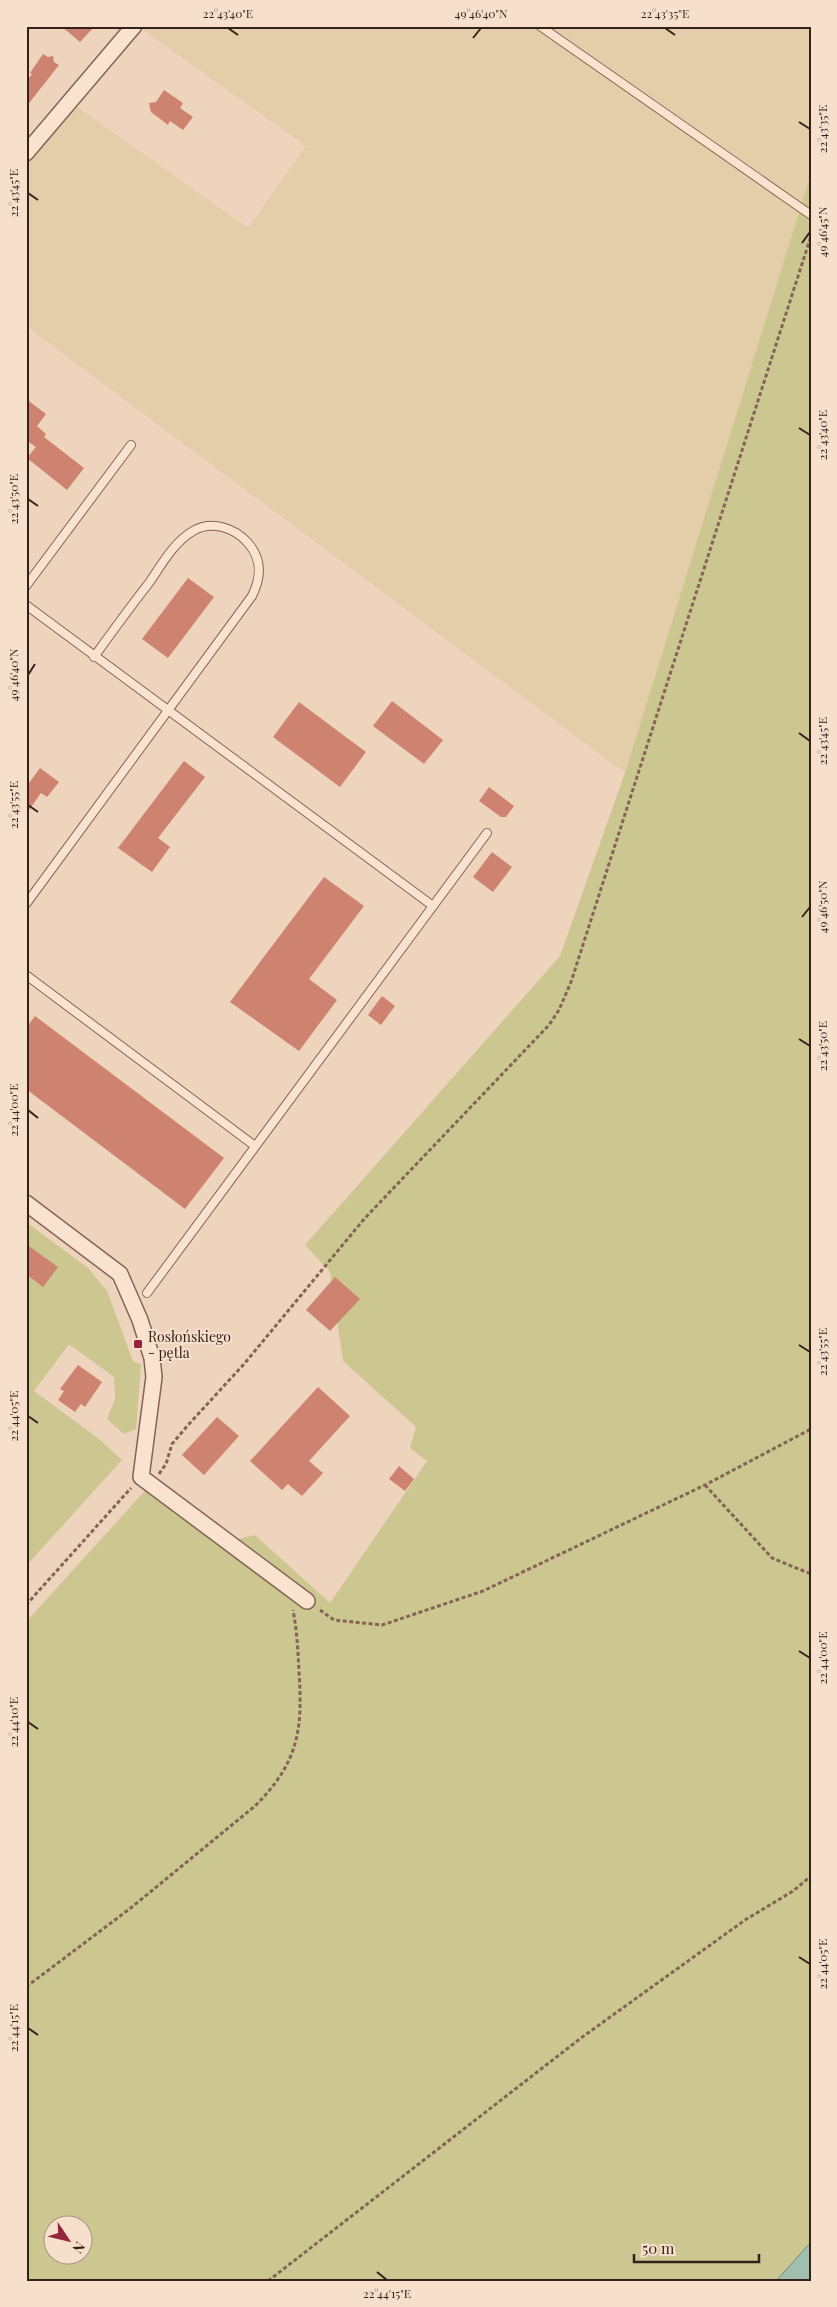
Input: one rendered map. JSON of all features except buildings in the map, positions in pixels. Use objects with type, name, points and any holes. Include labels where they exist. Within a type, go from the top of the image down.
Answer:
[{"type":"street","points":[[26,153],[134,26]]},
{"type":"street","points":[[26,1203],[120,1274],[140,1320],[152,1358],[154,1377],[146,1480],[307,1600]]},
{"type":"lane","points":[[540,26],[811,215]]},
{"type":"lane","points":[[26,586],[131,444]]},
{"type":"lane","points":[[26,904],[252,596],[259,582],[258,560],[253,549],[234,531],[222,526],[208,526],[195,529],[174,547],[94,657]]},
{"type":"lane","points":[[26,605],[433,906]]},
{"type":"lane","points":[[147,1293],[488,833]]},
{"type":"lane","points":[[26,975],[256,1146]]},
{"type":"path","points":[[26,1605],[146,1480],[166,1464],[172,1444],[244,1364],[365,1218],[506,1072],[549,1025],[559,1010],[571,982],[811,236]]},
{"type":"path","points":[[307,1600],[334,1620],[382,1625],[483,1591],[705,1486],[811,1429]]},
{"type":"path","points":[[705,1486],[772,1558],[811,1574]]},
{"type":"path","points":[[26,1987],[132,1907],[255,1806],[272,1788],[293,1754],[300,1721],[298,1644],[293,1608]]},
{"type":"path","points":[[268,2281],[581,2038],[744,1920],[793,1892],[811,1876]]},
{"type":"shaded area","points":[[147,26],[811,26],[811,174],[625,773],[26,326],[26,166],[76,106],[248,228],[306,146],[143,30]]},
{"type":"shaded area","points":[[811,174],[811,2242],[776,2281],[26,2281],[26,1622],[151,1484],[239,1539],[255,1535],[330,1603],[427,1461],[410,1448],[416,1427],[343,1361],[330,1272],[305,1245],[560,956],[625,773]]},
{"type":"shaded area","points":[[26,1222],[88,1268],[107,1291],[133,1361],[141,1365],[136,1429],[124,1434],[107,1419],[115,1399],[114,1377],[69,1344],[34,1391],[99,1439],[122,1460],[26,1566]]},
{"type":"shaded area","points":[[811,2242],[811,2281],[776,2281]]},
{"type":"place","name":"Rosłońskiego - pętla","points":[[138,1344]]}]
